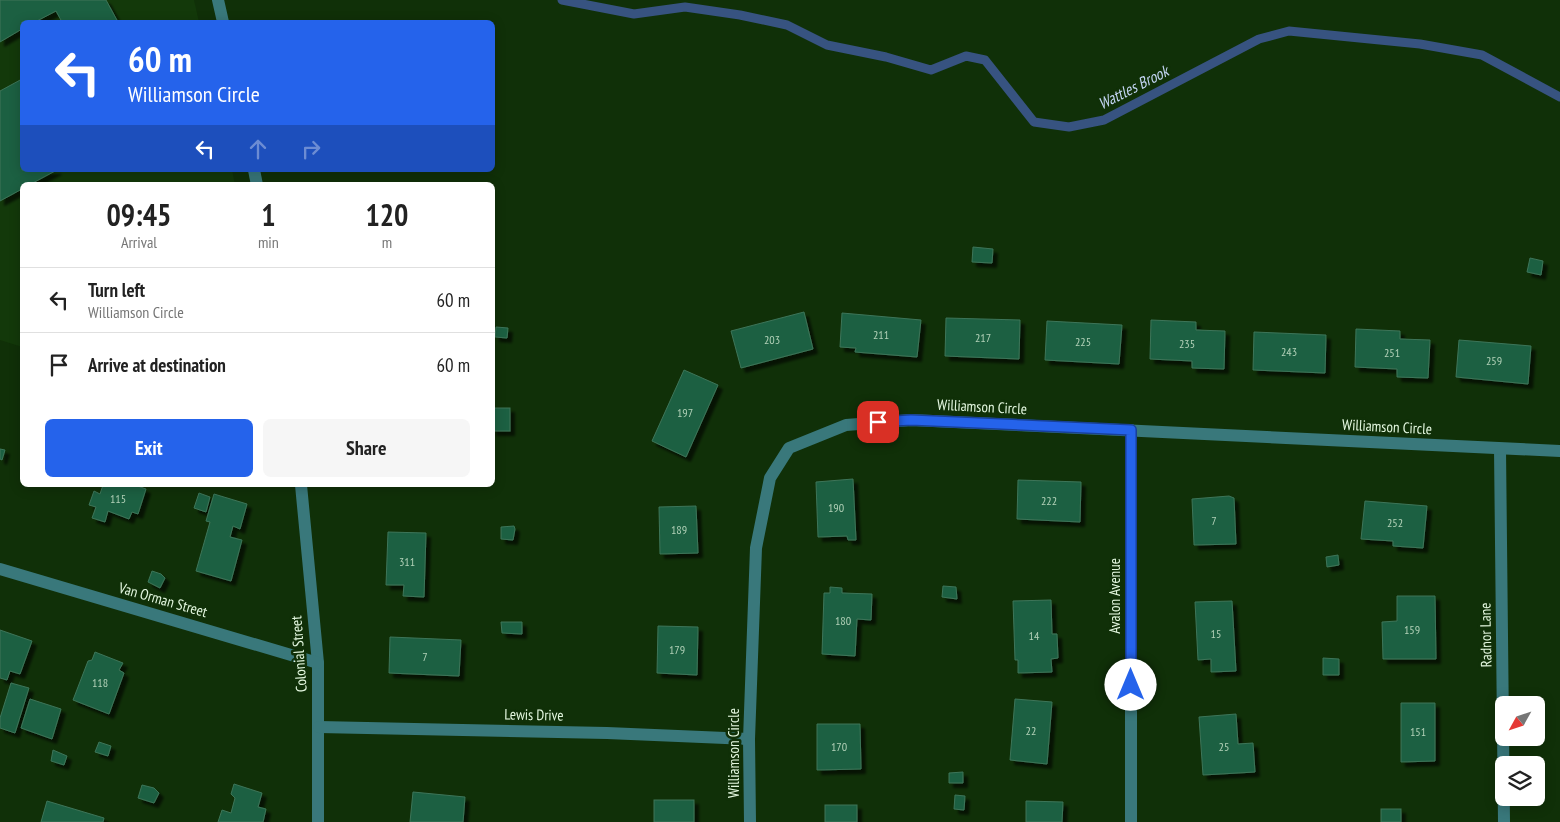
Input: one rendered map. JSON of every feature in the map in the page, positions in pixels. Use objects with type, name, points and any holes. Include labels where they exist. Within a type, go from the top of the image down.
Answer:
[{"type":"street","points":[[218,0],[223,20]]},
{"type":"street","name":"Williamson Circle","points":[[750,822],[749,739],[756,548],[770,478],[789,448],[846,424],[911,420],[1560,451]]},
{"type":"street","name":"Avalon Avenue","points":[[1131,430],[1131,822]]},
{"type":"street","name":"Radnor Lane","points":[[1500,449],[1504,822]]},
{"type":"street","name":"Colonial Street","points":[[301,487],[318,662],[318,822]]},
{"type":"street","name":"Van Orman Street","points":[[0,569],[318,662]]},
{"type":"street","name":"Lewis Drive","points":[[319,727],[607,733],[749,739]]},
{"type":"shaded area","points":[[0,0],[194,0],[199,20],[20,20],[20,172],[232,172],[234,182],[20,182],[20,346],[0,340]]},
{"type":"building","points":[[0,0],[106,0],[117,20],[61,20],[56,11],[39,20],[20,20],[20,30],[0,42]]},
{"type":"building","points":[[20,80],[20,172],[53,172],[35,182],[20,182],[20,190],[0,201],[0,91]]},
{"type":"building","points":[[973,247],[993,249],[992,263],[972,262]]},
{"type":"building","points":[[1530,258],[1543,261],[1541,275],[1527,272]]},
{"type":"building","points":[[804,312],[813,349],[741,368],[731,331]]},
{"type":"building","points":[[842,313],[921,320],[917,357],[855,352],[856,348],[840,347]]},
{"type":"building","points":[[946,318],[1020,320],[1019,359],[945,356]]},
{"type":"building","points":[[1151,320],[1196,322],[1196,330],[1225,331],[1224,369],[1192,368],[1192,361],[1150,359]]},
{"type":"building","points":[[1047,321],[1122,325],[1119,364],[1045,360]]},
{"type":"building","points":[[496,327],[508,328],[507,338],[495,337]]},
{"type":"building","points":[[1356,329],[1400,331],[1400,339],[1430,340],[1428,378],[1397,377],[1397,369],[1355,367]]},
{"type":"building","points":[[1254,332],[1326,335],[1325,373],[1253,370]]},
{"type":"building","points":[[1459,340],[1531,346],[1528,384],[1456,377]]},
{"type":"building","points":[[684,370],[718,385],[686,457],[652,441]]},
{"type":"building","points":[[495,408],[510,408],[510,431],[495,431]]},
{"type":"building","points":[[0,449],[5,450],[2,460],[0,459]]},
{"type":"building","points":[[853,479],[856,540],[848,540],[847,536],[818,537],[816,482]]},
{"type":"building","points":[[1018,480],[1081,482],[1080,522],[1017,519]]},
{"type":"building","points":[[102,487],[140,487],[146,489],[138,514],[132,512],[129,519],[108,511],[105,522],[92,518],[96,507],[89,505],[94,491],[100,494]]},
{"type":"building","points":[[199,493],[210,497],[206,512],[194,508]]},
{"type":"building","points":[[214,494],[247,504],[240,529],[233,526],[230,537],[242,540],[231,581],[196,571],[210,522],[206,521]]},
{"type":"building","points":[[1229,496],[1234,498],[1236,544],[1194,545],[1192,499]]},
{"type":"building","points":[[1365,501],[1427,506],[1423,548],[1393,546],[1393,541],[1361,539]]},
{"type":"building","points":[[696,506],[698,553],[660,554],[659,507]]},
{"type":"building","points":[[514,526],[513,540],[501,539],[501,527]]},
{"type":"building","points":[[388,532],[426,533],[424,597],[403,596],[404,585],[386,585]]},
{"type":"building","points":[[1338,555],[1339,565],[1327,567],[1326,557]]},
{"type":"building","points":[[152,571],[161,574],[165,578],[160,588],[148,582]]},
{"type":"building","points":[[943,586],[956,587],[957,599],[942,597]]},
{"type":"building","points":[[830,587],[842,588],[842,593],[872,594],[871,620],[857,619],[855,656],[822,654],[824,593],[830,593]]},
{"type":"building","points":[[1397,596],[1435,596],[1436,659],[1383,659],[1382,622],[1397,621]]},
{"type":"building","points":[[1051,600],[1052,634],[1057,634],[1058,658],[1051,659],[1052,672],[1018,673],[1018,660],[1015,660],[1013,601]]},
{"type":"building","points":[[1232,601],[1236,671],[1211,672],[1211,659],[1198,660],[1195,602]]},
{"type":"building","points":[[501,622],[522,622],[522,634],[502,633]]},
{"type":"building","points":[[658,626],[698,627],[697,675],[657,673]]},
{"type":"building","points":[[0,630],[32,641],[20,674],[10,671],[7,680],[0,678]]},
{"type":"building","points":[[390,637],[461,640],[459,676],[389,673]]},
{"type":"building","points":[[95,652],[123,663],[119,670],[124,673],[109,714],[73,700],[88,661],[92,660]]},
{"type":"building","points":[[1323,658],[1339,659],[1339,675],[1323,675]]},
{"type":"building","points":[[11,683],[29,688],[15,733],[0,728],[0,718]]},
{"type":"building","points":[[30,699],[61,709],[52,739],[21,728]]},
{"type":"building","points":[[1015,699],[1052,702],[1047,764],[1010,760]]},
{"type":"building","points":[[1401,703],[1435,703],[1435,761],[1401,762]]},
{"type":"building","points":[[1236,714],[1238,744],[1253,743],[1255,772],[1203,775],[1199,717]]},
{"type":"building","points":[[817,724],[860,724],[861,769],[817,770]]},
{"type":"building","points":[[99,742],[111,746],[108,756],[95,752]]},
{"type":"building","points":[[53,750],[67,756],[64,765],[51,761]]},
{"type":"building","points":[[963,772],[963,783],[949,783],[949,773]]},
{"type":"building","points":[[234,784],[262,793],[258,807],[266,809],[263,822],[218,822],[222,810],[231,813],[235,798],[231,794]]},
{"type":"building","points":[[142,785],[154,788],[159,793],[154,803],[138,798]]},
{"type":"building","points":[[413,792],[465,797],[463,822],[410,822]]},
{"type":"building","points":[[955,795],[965,796],[964,810],[954,809]]},
{"type":"building","points":[[654,800],[694,800],[694,822],[654,822]]},
{"type":"building","points":[[47,801],[104,818],[103,822],[41,822]]},
{"type":"building","points":[[1026,801],[1063,802],[1062,822],[1026,822]]},
{"type":"building","points":[[825,805],[857,805],[857,822],[825,822]]},
{"type":"building","points":[[1381,809],[1401,809],[1401,822],[1381,822]]},
{"type":"waterway","name":"Wattles Brook","points":[[562,0],[634,14],[685,7],[740,15],[787,25],[827,45],[886,57],[931,70],[966,56],[985,60],[1034,122],[1069,127],[1104,120],[1259,39],[1289,31],[1420,44],[1482,55],[1560,97]]},
{"type":"route","points":[[878,422],[911,420],[1131,430],[1131,685]]}]
